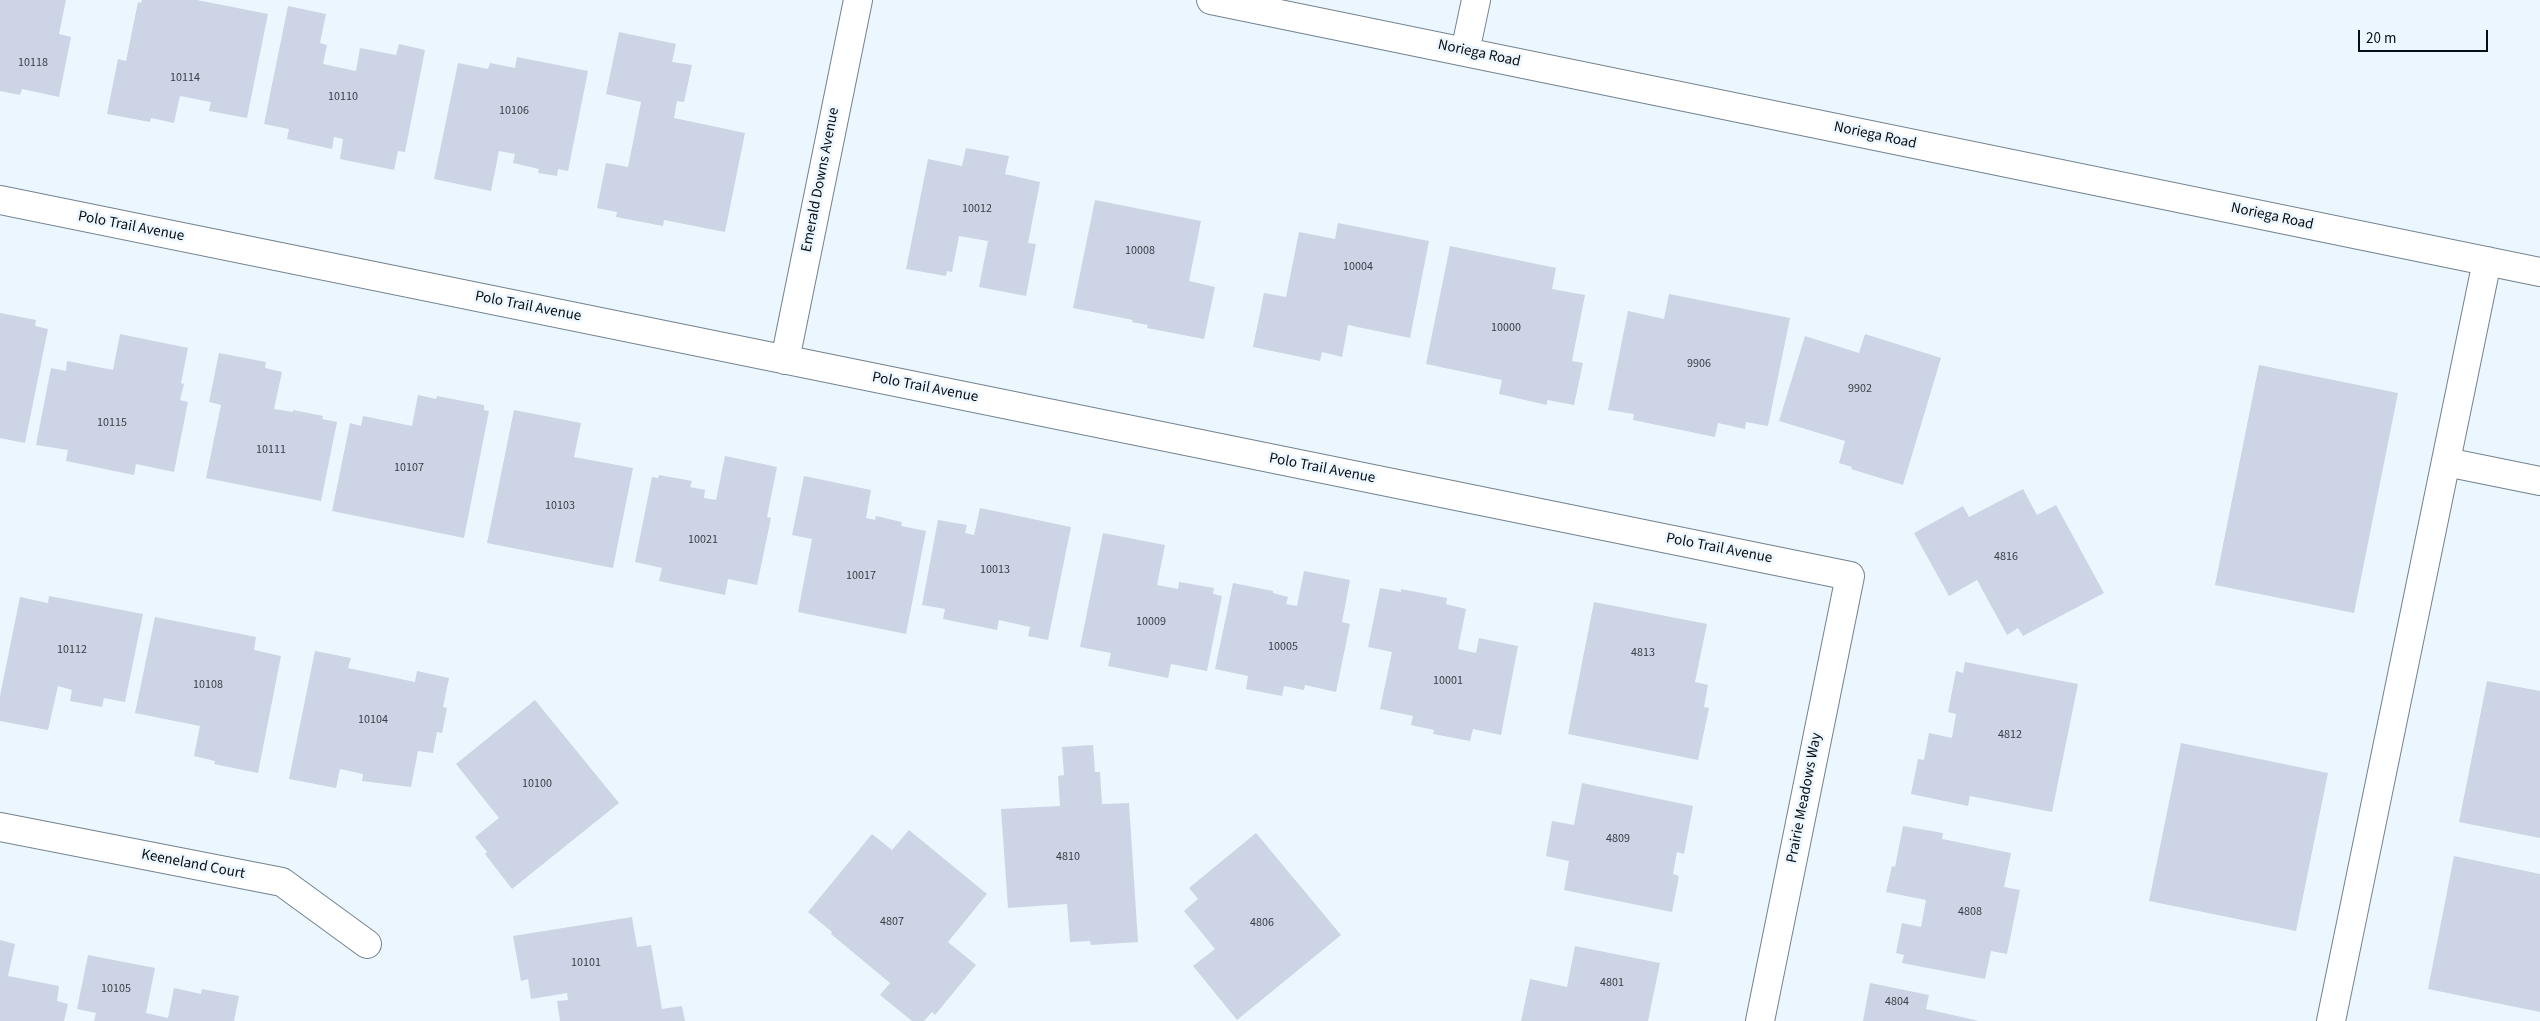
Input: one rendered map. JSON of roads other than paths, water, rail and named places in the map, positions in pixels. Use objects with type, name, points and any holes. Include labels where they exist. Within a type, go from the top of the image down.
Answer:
[{"type":"street","name":"Emerald Downs Avenue","points":[[785,360],[858,0]]},
{"type":"street","name":"Noriega Road","points":[[1211,0],[2540,272]]},
{"type":"street","points":[[1465,52],[1476,0]]},
{"type":"street","name":"Polo Trail Avenue","points":[[0,200],[1850,576]]},
{"type":"street","points":[[2331,1021],[2486,261]]},
{"type":"street","points":[[2446,462],[2540,482]]},
{"type":"street","name":"Prairie Meadows Way","points":[[1760,1021],[1850,576]]},
{"type":"street","name":"Keeneland Court","points":[[0,827],[282,882],[367,944]]}]
